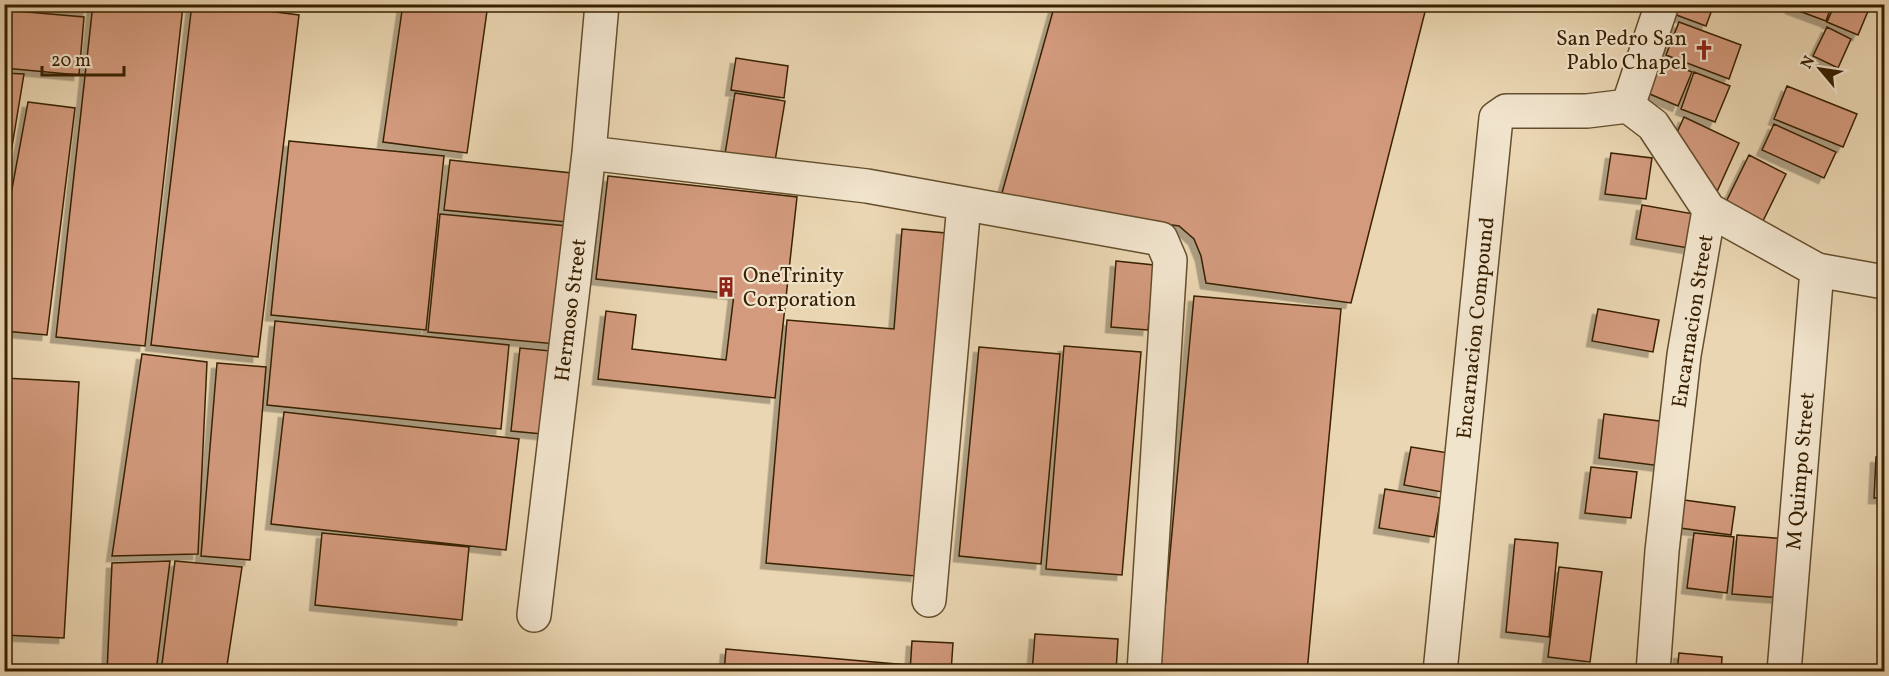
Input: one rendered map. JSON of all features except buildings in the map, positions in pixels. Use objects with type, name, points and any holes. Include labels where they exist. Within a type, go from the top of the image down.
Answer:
[{"type":"street","name":"Hermoso Street","points":[[534,615],[589,153],[602,4]]},
{"type":"street","points":[[1628,106],[1662,4]]},
{"type":"street","name":"Encarnacion Street","points":[[1628,106],[1653,125],[1709,210],[1684,356],[1662,551],[1653,672]]},
{"type":"street","name":"Encarnacion Compound","points":[[1440,672],[1496,118],[1506,111],[1587,111],[1628,106]]},
{"type":"street","points":[[589,153],[867,186],[1161,239],[1170,260],[1144,672]]},
{"type":"street","points":[[929,600],[964,204]]},
{"type":"street","points":[[1709,210],[1817,270],[1884,282]]},
{"type":"street","name":"M Quimpo Street","points":[[1784,672],[1817,270]]},
{"type":"place","name":"San Pedro San Pablo Chapel","points":[[1704,50]]},
{"type":"place","name":"OneTrinity Corporation","points":[[726,287]]}]
